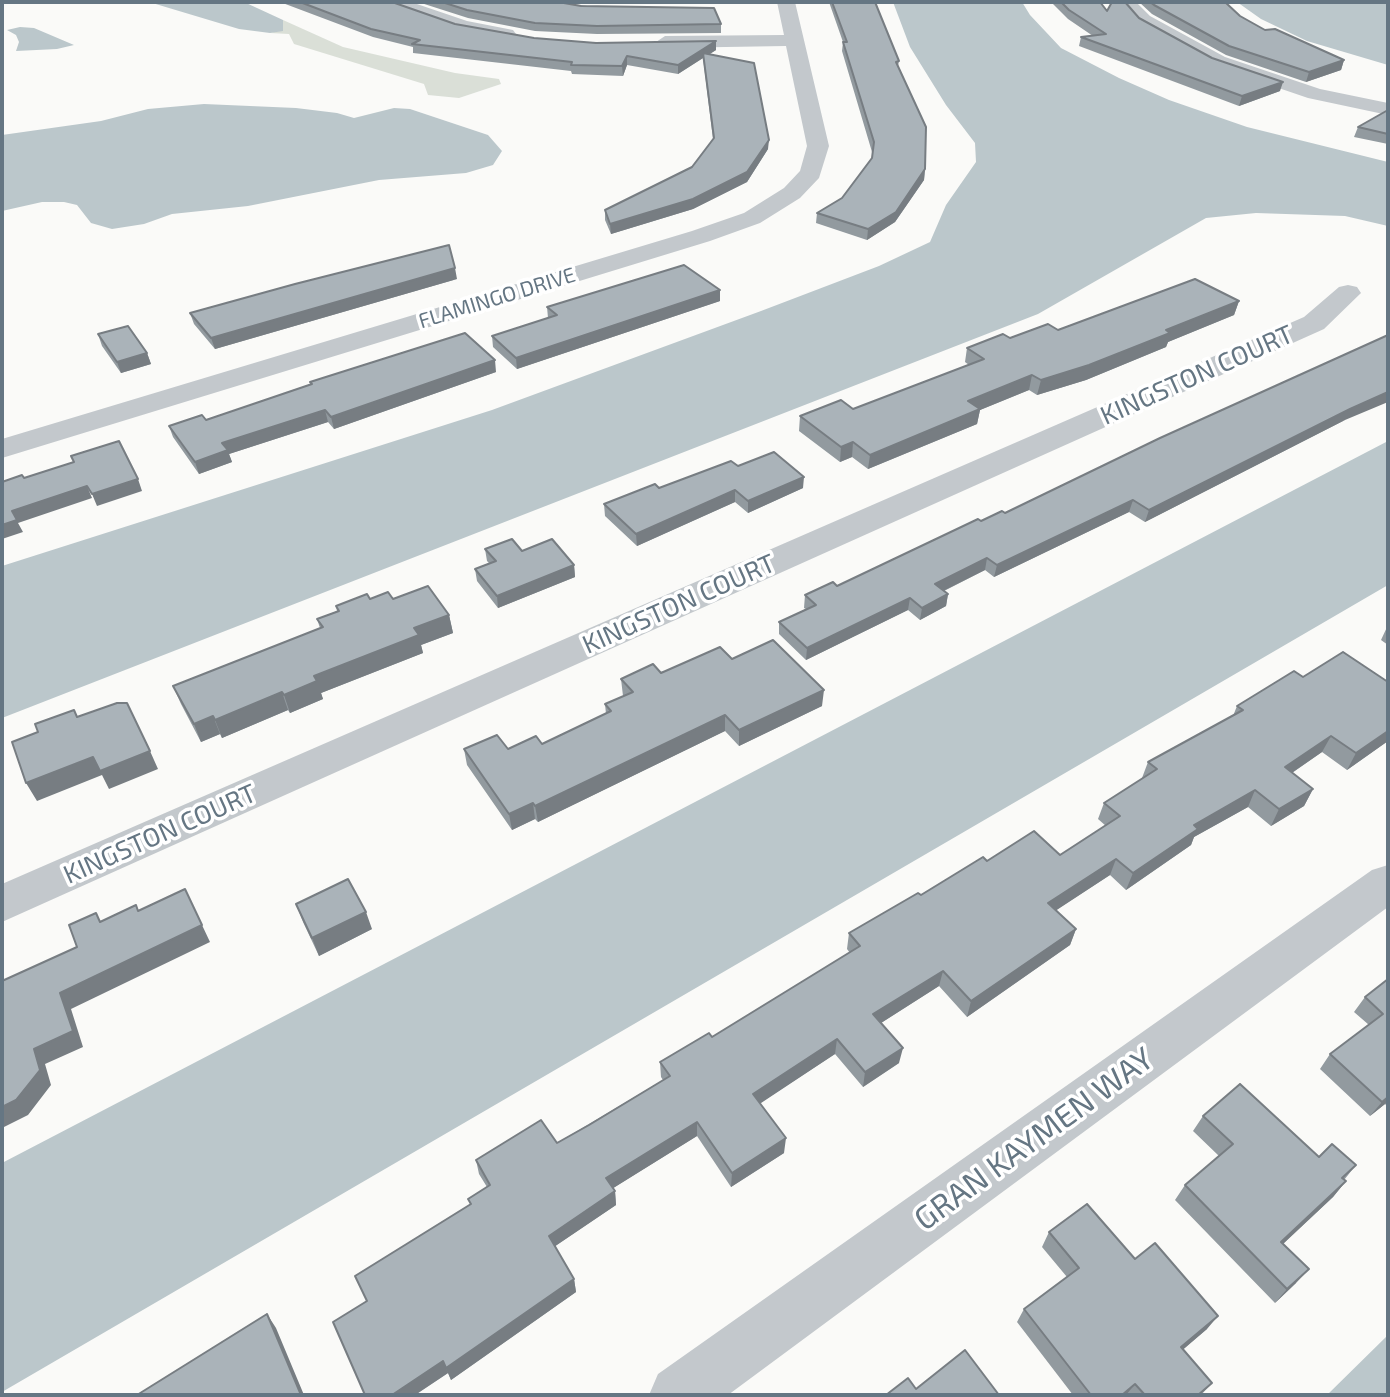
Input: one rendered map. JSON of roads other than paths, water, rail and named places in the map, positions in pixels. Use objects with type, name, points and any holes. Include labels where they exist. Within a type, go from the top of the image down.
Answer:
[{"type":"street","points":[[395,2],[463,26],[523,37]]},
{"type":"street","name":"FLAMINGO DRIVE","points":[[2,449],[701,236],[752,218],[792,193],[811,173],[818,146],[786,2]]},
{"type":"street","points":[[1126,2],[1144,20],[1218,61],[1315,94],[1388,109]]},
{"type":"street","points":[[650,43],[796,40]]},
{"type":"street","name":"KINGSTON COURT","points":[[2,904],[1314,323],[1348,293]]},
{"type":"street","name":"GRAN KAYMEN WAY","points":[[679,1395],[1388,883]]}]
